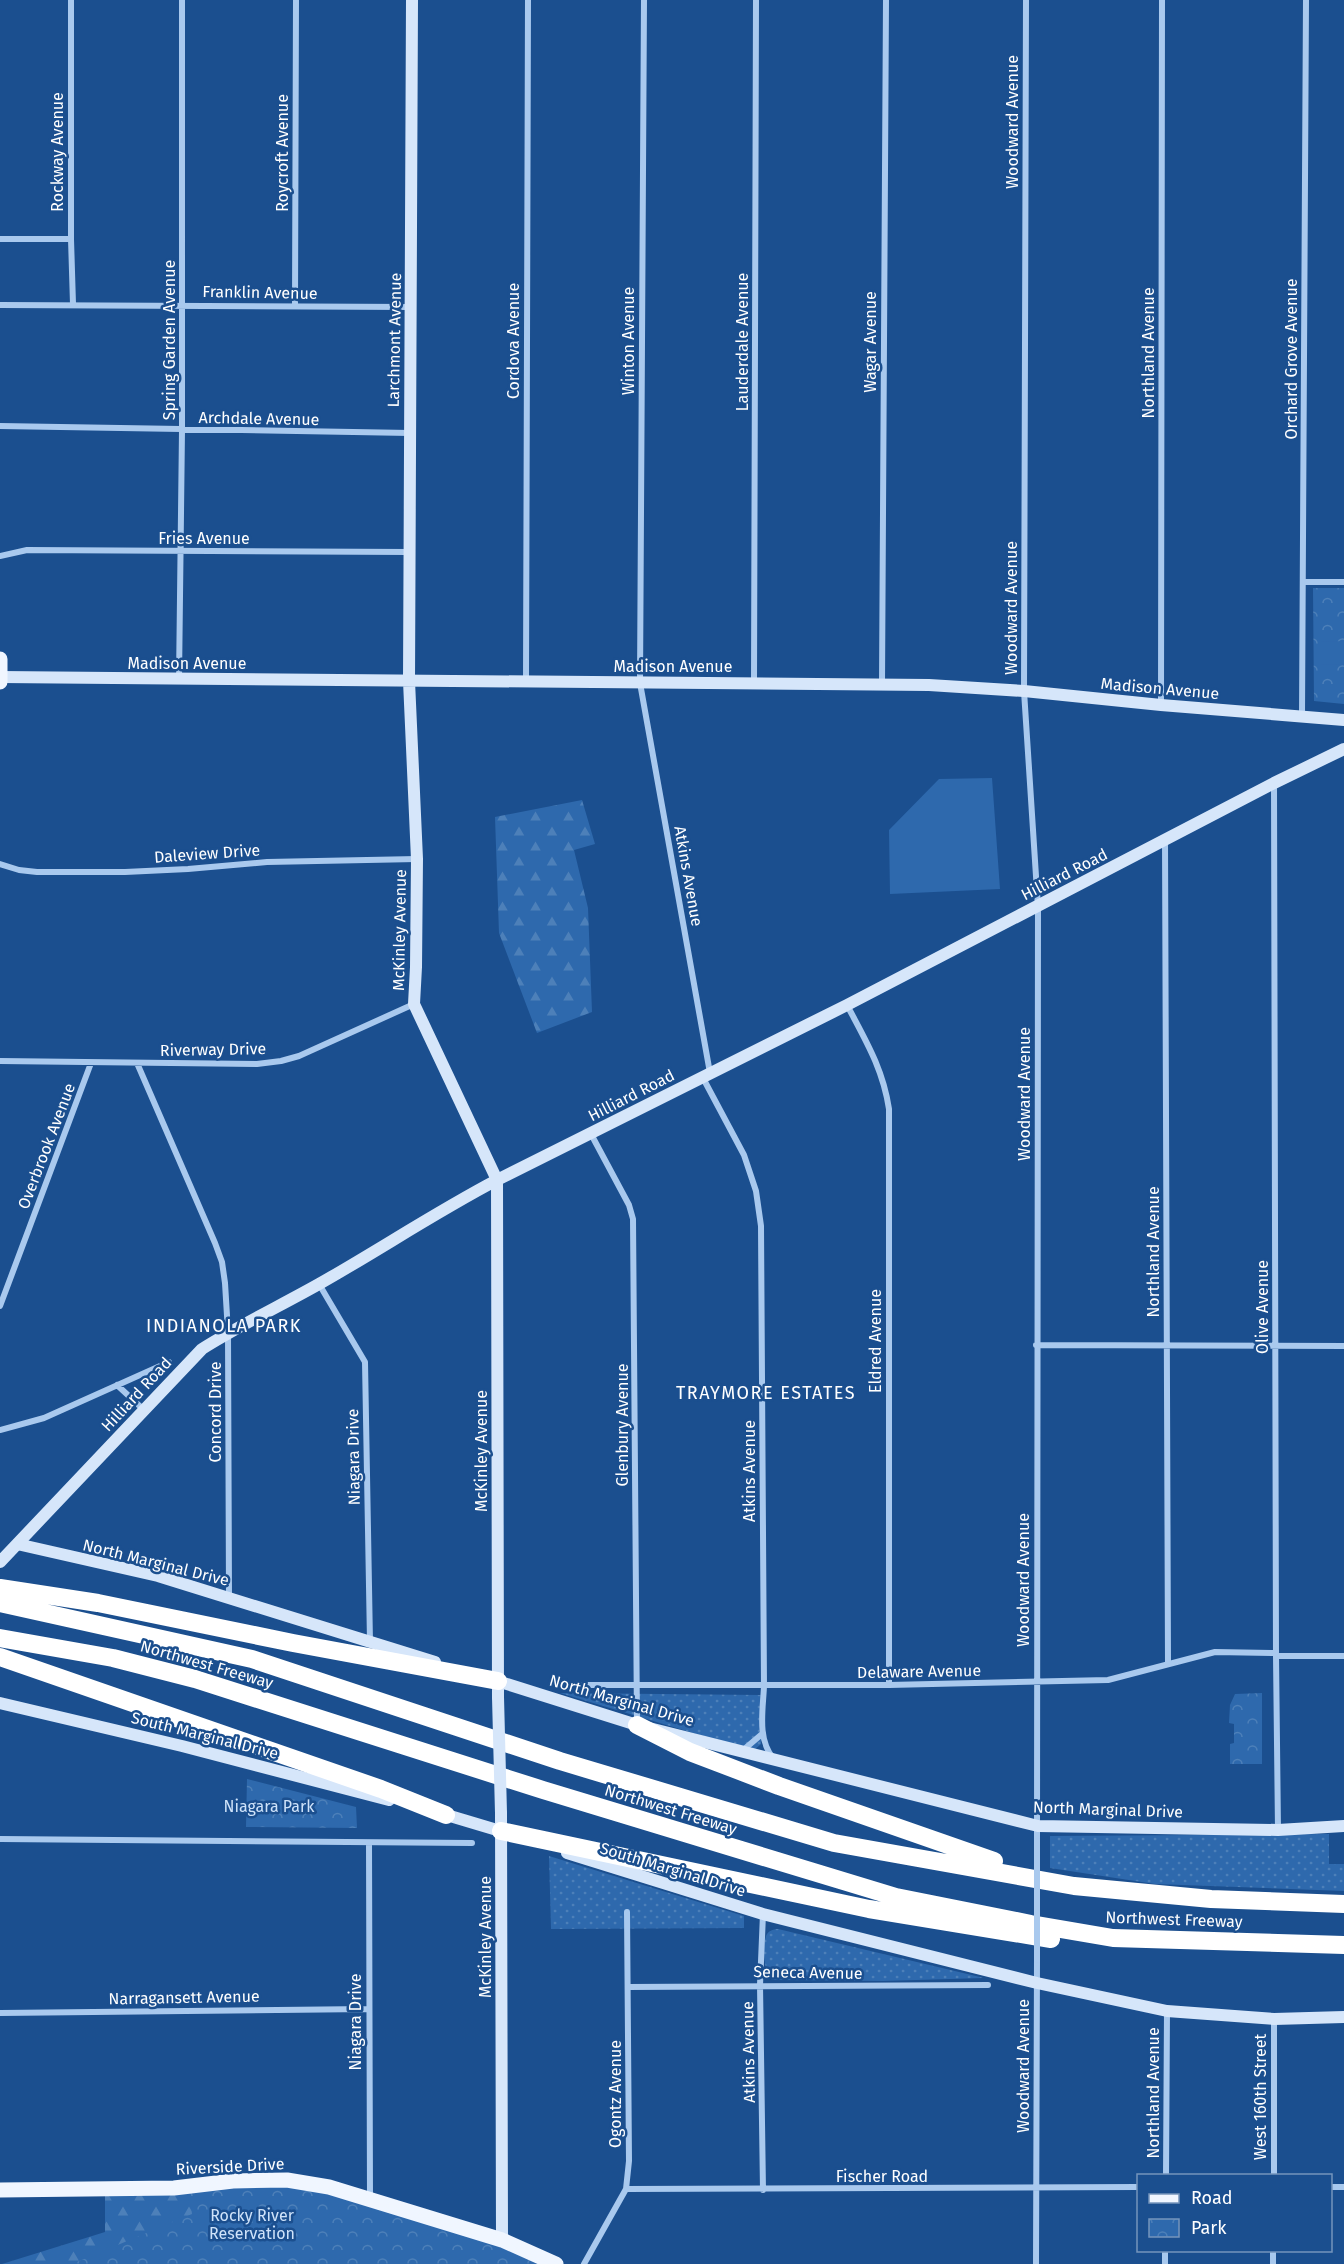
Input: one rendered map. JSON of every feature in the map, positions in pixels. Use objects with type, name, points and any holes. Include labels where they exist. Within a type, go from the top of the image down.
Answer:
[{"type":"highway","points":[[0,1588],[98,1603],[293,1643],[498,1689]]},
{"type":"highway","name":"Northwest Freeway","points":[[0,1604],[252,1659],[560,1761],[834,1843],[1074,1886],[1211,1899],[1344,1904]]},
{"type":"highway","name":"Northwest Freeway","points":[[0,1638],[113,1658],[195,1679],[543,1790],[896,1897],[1113,1938],[1344,1945]]},
{"type":"highway","points":[[0,1657],[381,1789],[447,1815]]},
{"type":"highway","points":[[637,1725],[690,1752],[979,1857],[1060,1878],[1211,1899]]},
{"type":"highway","points":[[501,1822],[868,1910],[1023,1936],[1078,1942],[1113,1938]]},
{"type":"main road","name":"Larchmont Avenue","points":[[409,681],[412,0]]},
{"type":"main road","points":[[0,659],[0,682]]},
{"type":"main road","name":"Madison Avenue","points":[[0,678],[964,686],[1344,720]]},
{"type":"main road","name":"McKinley Avenue","points":[[409,681],[417,859],[414,1004],[497,1180],[502,2241]]},
{"type":"main road","name":"Hilliard Road","points":[[0,1562],[202,1348],[228,1332],[319,1284],[446,1207],[497,1180],[847,1005],[1274,783],[1344,749]]},
{"type":"main road","name":"North Marginal Drive","points":[[17,1544],[158,1576],[229,1597],[370,1642],[498,1689],[1038,1826],[1227,1830],[1344,1826]]},
{"type":"main road","name":"South Marginal Drive","points":[[0,1703],[182,1746],[447,1815],[501,1822],[763,1914],[1037,1983],[1167,2011],[1274,2019],[1344,2017]]},
{"type":"main road","name":"Riverside Drive","points":[[0,2190],[174,2188],[233,2181],[287,2180],[329,2187],[502,2241],[556,2264]]},
{"type":"street","name":"Rockway Avenue","points":[[71,0],[73,304]]},
{"type":"street","name":"Spring Garden Avenue","points":[[179,680],[183,0]]},
{"type":"street","name":"Roycroft Avenue","points":[[295,306],[296,0]]},
{"type":"street","name":"Cordova Avenue","points":[[526,682],[528,0]]},
{"type":"street","name":"Winton Avenue","points":[[640,683],[644,0]]},
{"type":"street","name":"Lauderdale Avenue","points":[[754,683],[756,0]]},
{"type":"street","name":"Wagar Avenue","points":[[882,684],[886,0]]},
{"type":"street","name":"Woodward Avenue","points":[[1026,0],[1024,691],[1038,907],[1036,2264]]},
{"type":"street","name":"Northland Avenue","points":[[1161,705],[1162,0]]},
{"type":"street","name":"Orchard Grove Avenue","points":[[1302,717],[1306,0]]},
{"type":"street","points":[[0,239],[71,239]]},
{"type":"street","name":"Franklin Avenue","points":[[0,305],[182,304],[411,307]]},
{"type":"street","name":"Archdale Avenue","points":[[0,426],[410,433]]},
{"type":"street","name":"Fries Avenue","points":[[0,556],[27,550],[409,552]]},
{"type":"street","points":[[1304,582],[1344,582]]},
{"type":"street","name":"Atkins Avenue","points":[[640,683],[706,1076],[744,1155],[756,1191],[762,1226],[764,1686],[762,1734],[765,1749],[775,1761]]},
{"type":"street","name":"Olive Avenue","points":[[1274,783],[1278,1830]]},
{"type":"street","name":"Northland Avenue","points":[[1165,840],[1168,1663]]},
{"type":"street","name":"Daleview Drive","points":[[0,864],[19,870],[37,872],[114,872],[188,869],[267,862],[417,859]]},
{"type":"street","name":"Riverway Drive","points":[[0,1061],[257,1064],[281,1061],[299,1056],[414,1004]]},
{"type":"street","name":"Eldred Avenue","points":[[847,1005],[880,1069],[889,1109],[889,1685]]},
{"type":"street","name":"Overbrook Avenue","points":[[0,1305],[91,1063]]},
{"type":"street","name":"Concord Drive","points":[[137,1063],[222,1262],[228,1332],[229,1597]]},
{"type":"street","name":"Glenbury Avenue","points":[[591,1134],[629,1206],[633,1219],[637,1725]]},
{"type":"street","name":"Niagara Drive","points":[[319,1284],[365,1362],[370,1642]]},
{"type":"street","points":[[1036,1345],[1344,1346]]},
{"type":"street","points":[[0,1430],[44,1418],[169,1362]]},
{"type":"street","points":[[117,1385],[144,1410]]},
{"type":"street","name":"Delaware Avenue","points":[[558,1685],[764,1686],[1037,1683],[1108,1680],[1215,1652],[1344,1656]]},
{"type":"street","points":[[742,1751],[762,1734]]},
{"type":"street","points":[[0,1839],[472,1843]]},
{"type":"street","name":"Niagara Drive","points":[[369,1843],[370,2201]]},
{"type":"street","name":"Ogontz Avenue","points":[[584,2264],[626,2189],[629,2161],[627,1912]]},
{"type":"street","name":"Atkins Avenue","points":[[763,1914],[760,1985],[763,2190]]},
{"type":"street","name":"Seneca Avenue","points":[[628,1987],[760,1985],[882,1987],[988,1984]]},
{"type":"street","name":"Narragansett Avenue","points":[[0,2013],[368,2009]]},
{"type":"street","name":"Northland Avenue","points":[[1166,2174],[1167,2011]]},
{"type":"street","name":"West 160th Street","points":[[1274,2019],[1274,2174]]},
{"type":"street","name":"Fischer Road","points":[[626,2189],[1137,2187]]},
{"type":"green space","points":[[1313,588],[1344,588],[1344,704],[1314,701]]},
{"type":"green space","points":[[1344,641],[1344,664],[1321,665],[1321,642]]},
{"type":"green space","points":[[992,778],[1000,889],[890,894],[889,830],[939,779]]},
{"type":"green space","points":[[582,800],[595,844],[574,850],[588,908],[592,1012],[537,1033],[499,933],[495,817]]},
{"type":"green space","points":[[560,1693],[761,1695],[761,1744],[753,1751]]},
{"type":"green space","points":[[1262,1693],[1262,1764],[1230,1764],[1230,1744],[1234,1743],[1234,1724],[1229,1723],[1230,1705],[1235,1694]]},
{"type":"green space","name":"Niagara Park","points":[[247,1779],[356,1807],[357,1828],[246,1827]]},
{"type":"green space","points":[[1329,1834],[1329,1864],[1344,1864],[1344,1891],[1155,1884],[1050,1868],[1050,1836]]},
{"type":"green space","points":[[549,1856],[744,1916],[744,1928],[551,1929]]},
{"type":"green space","points":[[778,1929],[983,1978],[883,1981],[772,1980],[767,1972],[765,1941],[769,1932]]},
{"type":"green space","name":"Rocky River Reservation","points":[[189,2186],[546,2264],[2,2264],[105,2232],[105,2192]]},
{"type":"green space","name":"Rocky River Reservation","points":[[189,2186],[307,2186],[496,2243],[546,2264],[72,2264],[192,2214]]},
{"type":"district","name":"INDIANOLA PARK","points":[[224,1326]]},
{"type":"district","name":"TRAYMORE ESTATES","points":[[766,1393]]}]
